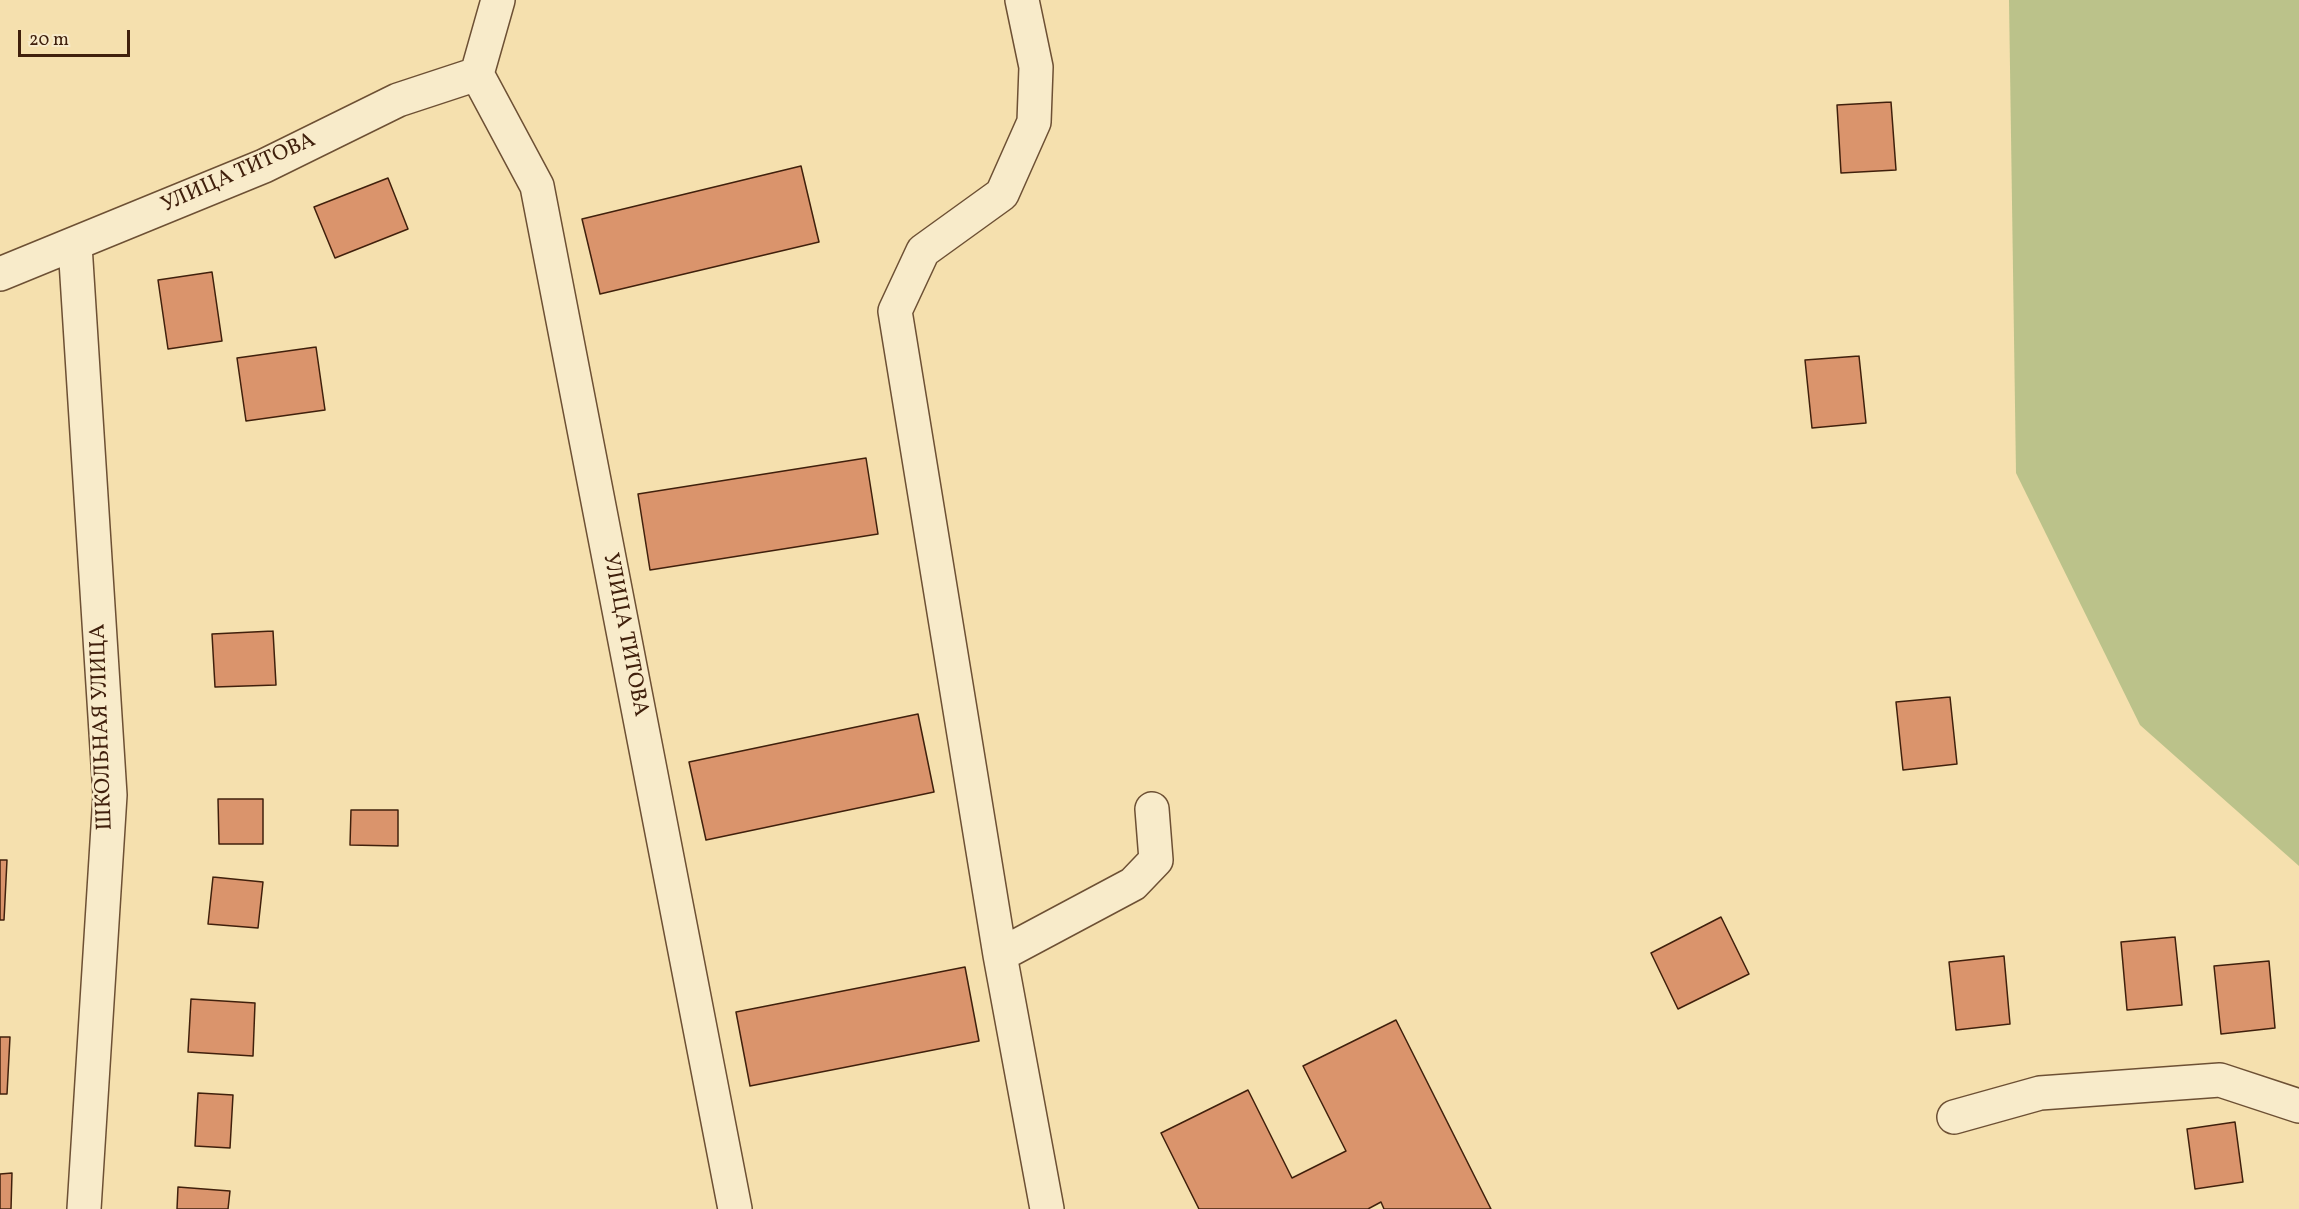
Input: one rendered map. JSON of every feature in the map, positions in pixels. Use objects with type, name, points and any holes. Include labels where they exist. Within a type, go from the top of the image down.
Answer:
[{"type":"street","points":[[477,74],[498,0]]},
{"type":"street","points":[[1022,0],[1036,67],[1034,122],[1002,194],[923,251],[895,311],[1000,955],[1047,1209]]},
{"type":"street","name":"УЛИЦА ТИТОВА","points":[[0,274],[264,166],[398,100],[477,74],[537,186],[735,1209]]},
{"type":"street","name":"ШКОЛЬНАЯ УЛИЦА","points":[[75,245],[110,795],[84,1209]]},
{"type":"street","points":[[1000,955],[1133,884],[1156,861],[1152,809]]},
{"type":"street","points":[[1954,1117],[2040,1093],[2220,1080],[2299,1106]]},
{"type":"green space","points":[[2009,0],[2299,0],[2299,866],[2140,725],[2016,473]]},
{"type":"building","points":[[1891,102],[1896,170],[1841,173],[1837,105]]},
{"type":"building","points":[[801,166],[819,242],[600,294],[582,219]]},
{"type":"building","points":[[388,178],[408,229],[335,258],[314,207]]},
{"type":"building","points":[[212,272],[222,341],[168,349],[158,280]]},
{"type":"building","points":[[316,347],[325,410],[246,421],[237,358]]},
{"type":"building","points":[[1859,356],[1866,423],[1812,428],[1805,360]]},
{"type":"building","points":[[866,458],[878,534],[650,570],[638,494]]},
{"type":"building","points":[[273,631],[276,685],[215,687],[212,634]]},
{"type":"building","points":[[1950,697],[1957,764],[1903,770],[1896,702]]},
{"type":"building","points":[[918,714],[934,792],[706,840],[689,762]]},
{"type":"building","points":[[218,799],[263,799],[263,844],[219,844]]},
{"type":"building","points":[[351,810],[398,810],[398,846],[350,845]]},
{"type":"building","points":[[0,860],[7,860],[4,920],[0,920]]},
{"type":"building","points":[[213,877],[263,882],[258,928],[208,924]]},
{"type":"building","points":[[1721,917],[1749,974],[1678,1009],[1651,953]]},
{"type":"building","points":[[2175,937],[2182,1005],[2127,1010],[2121,942]]},
{"type":"building","points":[[2004,956],[2010,1024],[1956,1030],[1949,962]]},
{"type":"building","points":[[2269,961],[2275,1028],[2221,1034],[2214,966]]},
{"type":"building","points":[[965,967],[979,1041],[750,1086],[736,1012]]},
{"type":"building","points":[[191,999],[255,1003],[253,1056],[188,1052]]},
{"type":"building","points":[[1396,1020],[1491,1209],[1384,1209],[1381,1202],[1368,1209],[1199,1209],[1161,1133],[1248,1090],[1292,1178],[1346,1151],[1303,1066]]},
{"type":"building","points":[[0,1037],[10,1037],[7,1094],[0,1094]]},
{"type":"building","points":[[198,1093],[233,1095],[230,1148],[195,1146]]},
{"type":"building","points":[[2235,1122],[2243,1182],[2195,1189],[2187,1129]]},
{"type":"building","points":[[12,1173],[11,1209],[0,1209],[0,1174]]},
{"type":"building","points":[[178,1187],[230,1191],[228,1209],[177,1209]]}]
